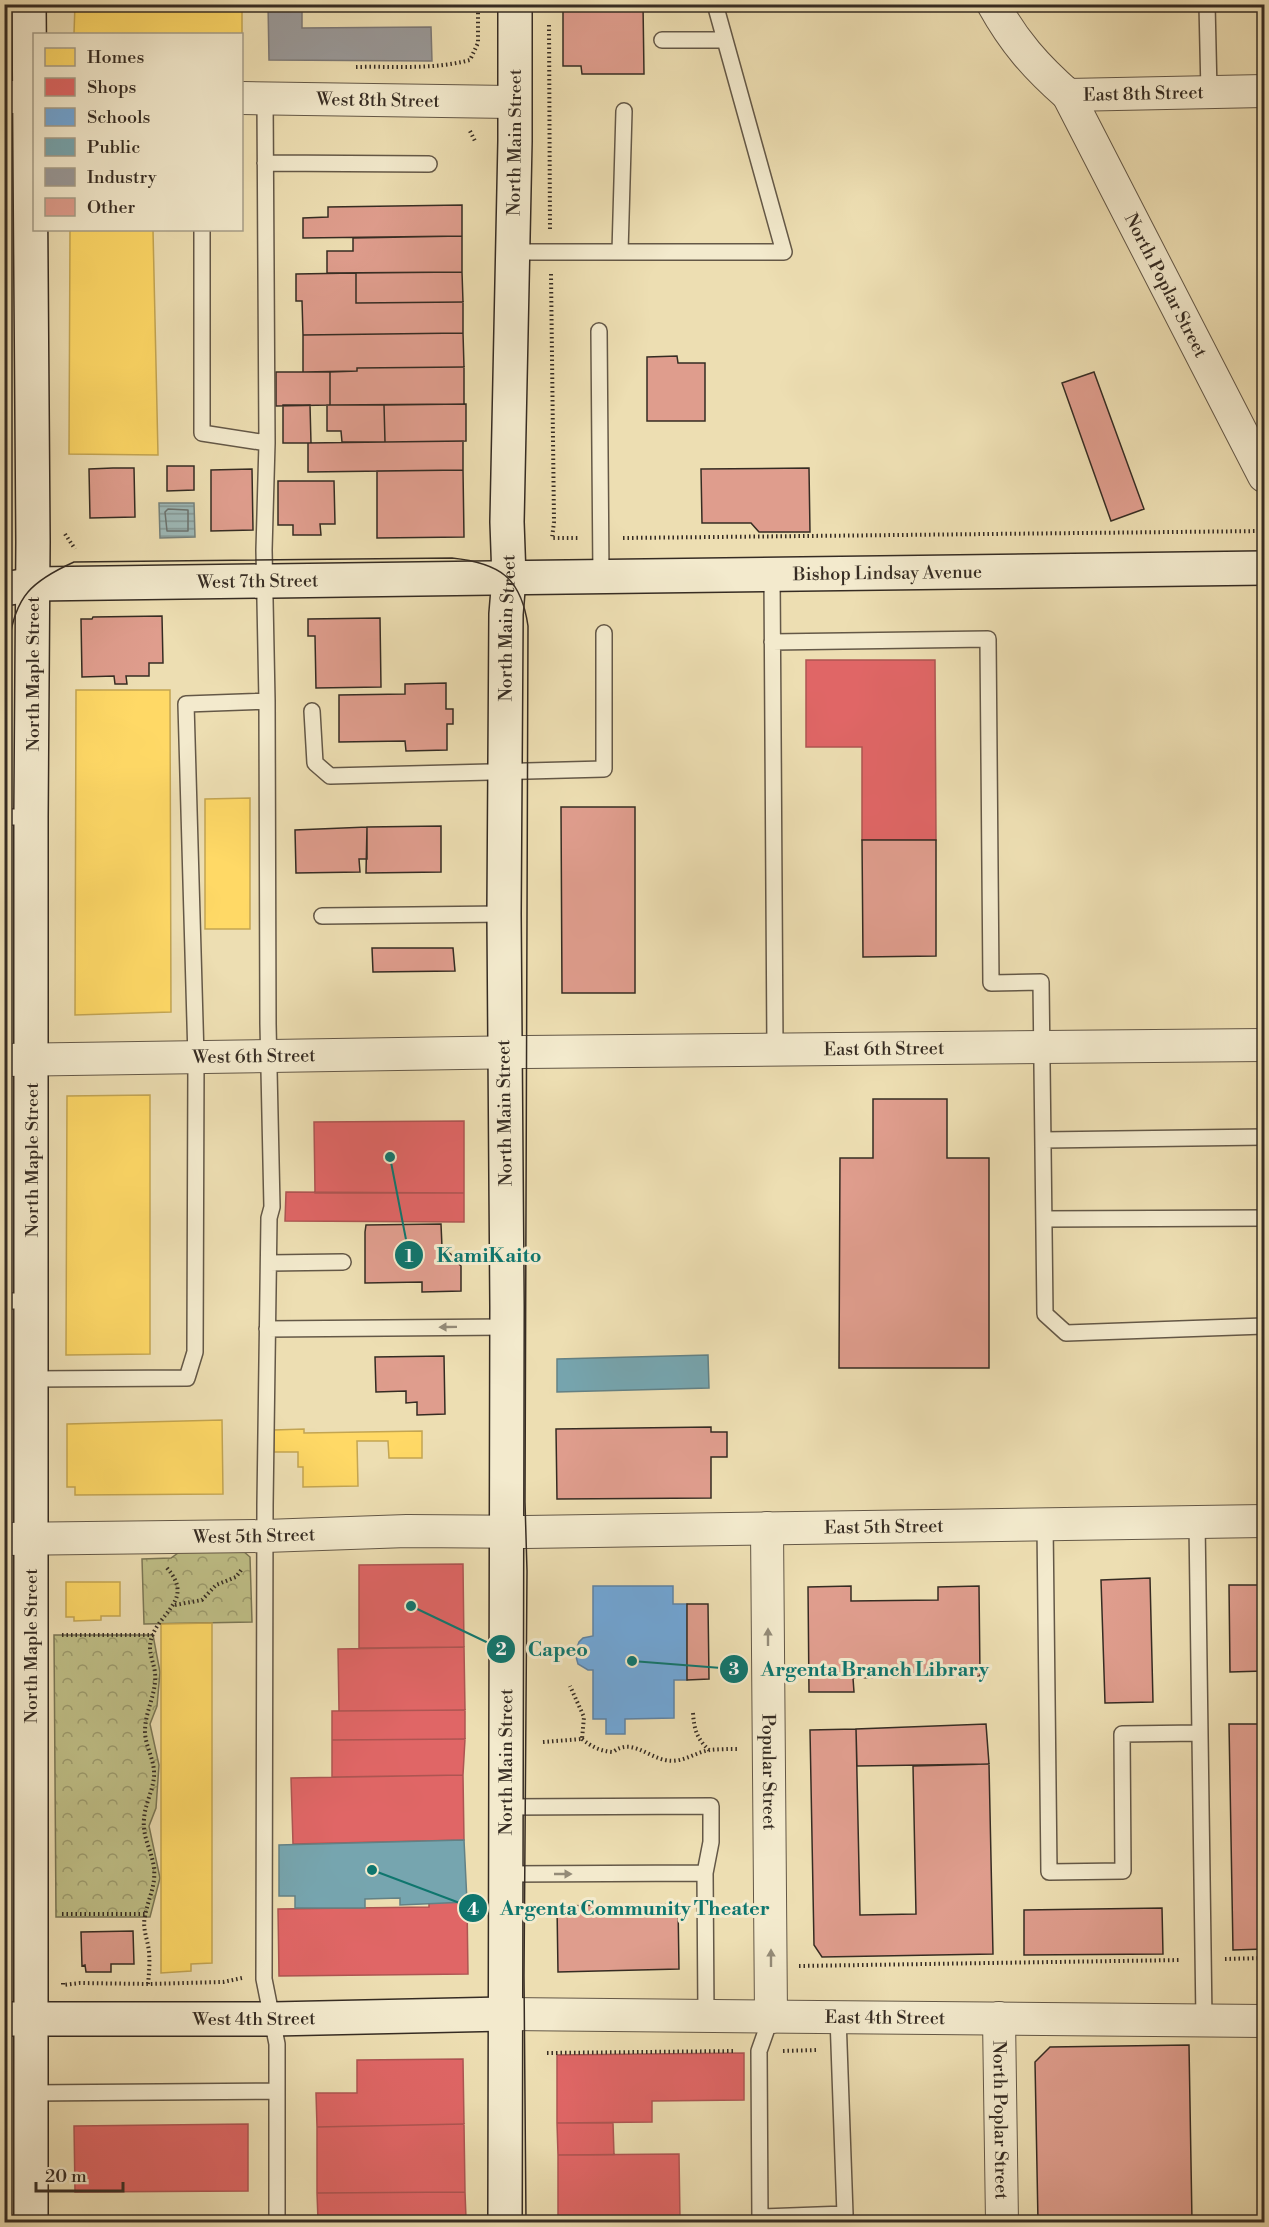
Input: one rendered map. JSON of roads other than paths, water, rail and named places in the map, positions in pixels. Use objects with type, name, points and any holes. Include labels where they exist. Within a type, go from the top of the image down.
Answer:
[{"type":"main road","name":"North Maple Street","points":[[30,4],[23,97],[14,583],[18,817],[18,1301],[32,1379],[18,1539],[17,2020],[30,2093],[31,2223]]},
{"type":"main road","name":"North Main Street","points":[[505,2223],[504,914],[506,614],[509,578],[507,522],[515,17]]},
{"type":"main road","name":"Bishop Lindsay Avenue","points":[[509,578],[1264,568]]},
{"type":"main road","name":"West 7th Street","points":[[14,583],[509,578]]},
{"type":"main road","name":"West 4th Street","points":[[17,2020],[273,2019],[504,2014]]},
{"type":"street","name":"East 8th Street","points":[[993,4],[1012,38],[1038,68],[1068,95],[1264,91]]},
{"type":"street","name":"North Poplar Street","points":[[1068,95],[1264,476]]},
{"type":"street","name":"West 8th Street","points":[[253,98],[515,102]]},
{"type":"street","name":"East 6th Street","points":[[504,1052],[1264,1045]]},
{"type":"street","name":"West 6th Street","points":[[18,1060],[504,1052]]},
{"type":"street","name":"East 5th Street","points":[[506,1532],[1264,1521]]},
{"type":"street","name":"Popular Street","points":[[767,1528],[771,2016]]},
{"type":"street","name":"West 5th Street","points":[[18,1539],[265,1536],[406,1531],[506,1532]]},
{"type":"street","name":"East 4th Street","points":[[504,2014],[1264,2021]]},
{"type":"street","name":"North Poplar Street","points":[[999,2018],[1002,2223]]},
{"type":"lane","points":[[513,252],[784,252],[715,4]]},
{"type":"lane","points":[[1207,4],[1209,92]]},
{"type":"lane","points":[[662,40],[725,40]]},
{"type":"lane","points":[[253,98],[265,163],[267,443],[264,550],[272,1206],[269,1218],[267,1329],[264,1979],[277,2044],[277,2223]]},
{"type":"lane","points":[[620,252],[624,111]]},
{"type":"lane","points":[[265,163],[429,164]]},
{"type":"lane","points":[[202,231],[202,433],[267,443]]},
{"type":"lane","points":[[599,331],[601,577]]},
{"type":"lane","points":[[772,574],[775,1050]]},
{"type":"lane","points":[[312,711],[315,763],[330,776],[604,769],[604,633]]},
{"type":"lane","points":[[772,642],[988,639],[991,984],[1041,982],[1045,1314],[1066,1333],[1264,1326]]},
{"type":"lane","points":[[32,1379],[187,1378],[195,1352],[196,1058],[186,704],[267,701]]},
{"type":"lane","points":[[322,916],[504,914]]},
{"type":"lane","points":[[1044,1140],[1264,1137]]},
{"type":"lane","points":[[1044,1219],[1264,1218]]},
{"type":"lane","points":[[268,1263],[343,1262]]},
{"type":"lane","points":[[267,1329],[506,1327]]},
{"type":"lane","points":[[1197,1522],[1204,2020]]},
{"type":"lane","points":[[1045,1524],[1049,1872],[1123,1871],[1122,1734],[1200,1733]]},
{"type":"lane","points":[[505,1807],[711,1806],[711,1842],[705,1873],[706,2016]]},
{"type":"lane","points":[[505,1874],[705,1873]]},
{"type":"lane","points":[[771,2016],[759,2051],[760,2220],[845,2214],[838,2017]]},
{"type":"lane","points":[[30,2093],[277,2091]]},
{"type":"water","points":[[159,503],[194,503],[195,537],[160,538]]},
{"type":"tram line","points":[[6,2222],[8,817],[9,643],[12,627],[21,602],[28,592],[47,576],[74,562],[452,558],[483,564],[505,576],[520,595],[528,626],[524,1976],[526,2222]]},
{"type":"place","name":"KamiKaito","points":[[390,1157]]},
{"type":"place","name":"Capeo","points":[[411,1606]]},
{"type":"place","name":"Argenta Branch Library","points":[[632,1661]]},
{"type":"place","name":"Argenta Community Theater","points":[[372,1870]]}]
